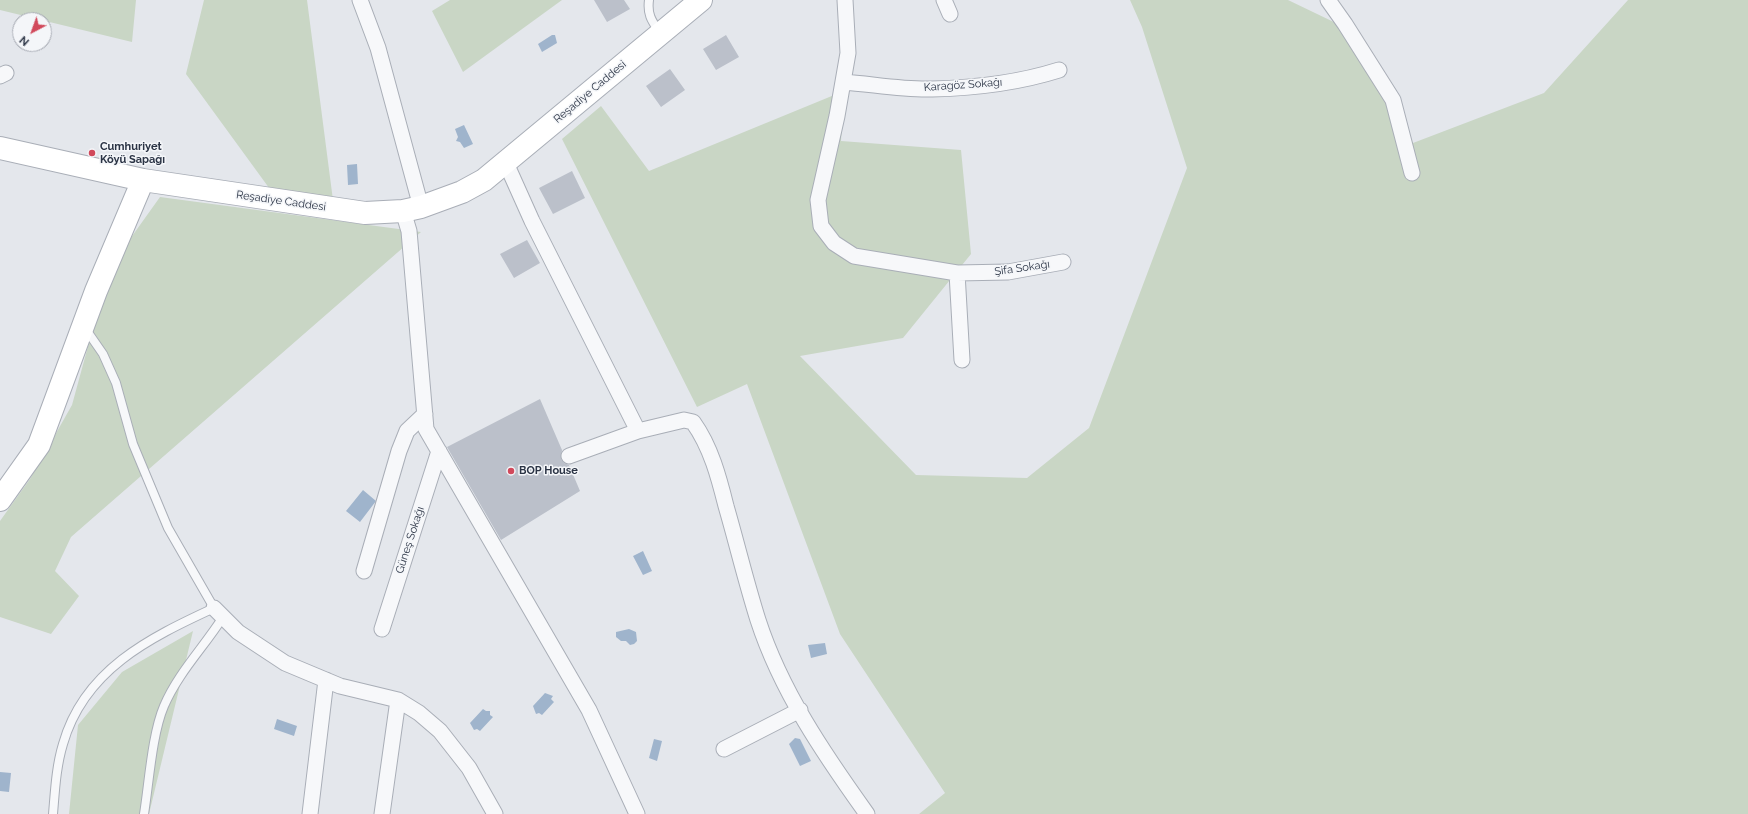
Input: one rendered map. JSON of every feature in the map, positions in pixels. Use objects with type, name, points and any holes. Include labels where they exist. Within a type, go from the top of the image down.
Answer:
[{"type":"street","points":[[360,0],[378,48],[412,209],[409,231],[426,429],[589,710],[637,814]]},
{"type":"street","name":"Reşadiye Caddesi","points":[[0,148],[143,180],[365,213],[412,209],[462,192],[484,180],[701,0]]},
{"type":"street","name":"Şifa Sokağı","points":[[845,0],[848,53],[818,200],[821,226],[834,243],[854,256],[957,273],[1008,272],[1063,262]]},
{"type":"street","points":[[944,0],[950,14]]},
{"type":"street","points":[[1328,0],[1345,24],[1392,100],[1412,173]]},
{"type":"street","name":"Karagöz Sokağı","points":[[843,82],[931,89],[980,86],[1033,78],[1059,70]]},
{"type":"street","points":[[506,163],[532,221],[638,431]]},
{"type":"street","points":[[0,500],[39,445],[83,325],[143,180]]},
{"type":"street","points":[[957,273],[962,360]]},
{"type":"street","points":[[364,571],[399,451],[407,431],[425,414]]},
{"type":"street","points":[[569,456],[638,431],[684,420],[694,422],[715,464],[758,621],[784,683],[825,755],[867,814]]},
{"type":"street","name":"Güneş Sokağı","points":[[382,629],[439,451]]},
{"type":"street","points":[[219,612],[238,632],[285,663],[340,686],[398,700],[419,713],[440,731],[470,768],[495,814]]},
{"type":"street","points":[[310,814],[326,680]]},
{"type":"street","points":[[382,814],[398,700]]},
{"type":"street","points":[[724,749],[800,710]]},
{"type":"lane","points":[[649,0],[647,10],[649,16],[660,33]]},
{"type":"lane","points":[[83,325],[103,354],[116,383],[132,444],[168,528],[219,612]]},
{"type":"lane","points":[[53,814],[57,774],[63,743],[76,711],[87,693],[99,679],[127,655],[190,619],[219,612]]},
{"type":"lane","points":[[144,814],[156,740],[164,707],[219,612]]},
{"type":"green space","points":[[0,0],[136,0],[132,42],[52,23],[52,12],[12,13],[0,10]]},
{"type":"green space","points":[[204,0],[307,0],[334,208],[272,192],[186,74]]},
{"type":"green space","points":[[450,0],[562,0],[463,72],[432,11]]},
{"type":"green space","points":[[1130,0],[1288,0],[1340,25],[1413,143],[1544,93],[1628,0],[1748,0],[1748,814],[919,814],[945,793],[840,634],[747,384],[697,407],[562,139],[601,106],[649,171],[844,91],[841,141],[961,150],[971,254],[903,338],[800,356],[916,475],[1027,478],[1089,428],[1187,168],[1142,27]]},
{"type":"green space","points":[[160,197],[421,232],[71,537],[55,571],[79,596],[51,634],[0,617],[0,521],[30,479],[72,405],[102,295],[130,239]]},
{"type":"green space","points":[[193,631],[149,814],[69,814],[78,725],[122,672]]},
{"type":"water","points":[[552,35],[555,35],[557,43],[542,52],[538,44]]},
{"type":"water","points":[[464,125],[473,144],[464,148],[460,142],[456,141],[458,137],[455,129]]},
{"type":"water","points":[[357,164],[358,184],[348,185],[347,165]]},
{"type":"water","points":[[363,490],[376,501],[360,522],[346,511]]},
{"type":"water","points":[[643,551],[652,571],[643,575],[633,556]]},
{"type":"water","points":[[629,629],[636,632],[637,641],[630,645],[626,641],[621,641],[616,637],[616,632]]},
{"type":"water","points":[[825,643],[827,654],[811,658],[808,645]]},
{"type":"water","points":[[545,693],[553,696],[551,699],[554,702],[542,715],[539,713],[536,714],[533,706]]},
{"type":"water","points":[[483,709],[490,711],[490,715],[493,717],[480,731],[477,729],[474,730],[470,723]]},
{"type":"water","points":[[277,719],[297,726],[294,736],[274,729]]},
{"type":"water","points":[[795,738],[800,739],[811,761],[800,766],[789,744]]},
{"type":"water","points":[[654,739],[662,741],[657,761],[649,758]]},
{"type":"water","points":[[0,772],[11,773],[9,792],[0,791]]},
{"type":"building","points":[[594,0],[624,0],[630,9],[607,22]]},
{"type":"building","points":[[726,35],[739,57],[716,70],[703,49]]},
{"type":"building","points":[[670,69],[685,90],[661,107],[646,86]]},
{"type":"building","points":[[572,171],[585,198],[553,214],[539,188]]},
{"type":"building","points":[[527,240],[540,263],[514,278],[500,254]]},
{"type":"building","name":"BOP House","points":[[540,399],[562,450],[561,459],[564,463],[569,465],[580,491],[501,540],[447,447]]},
{"type":"place","name":"Cumhuriyet Köyü Sapağı","points":[[92,153]]},
{"type":"place","name":"BOP House","points":[[511,471]]}]
